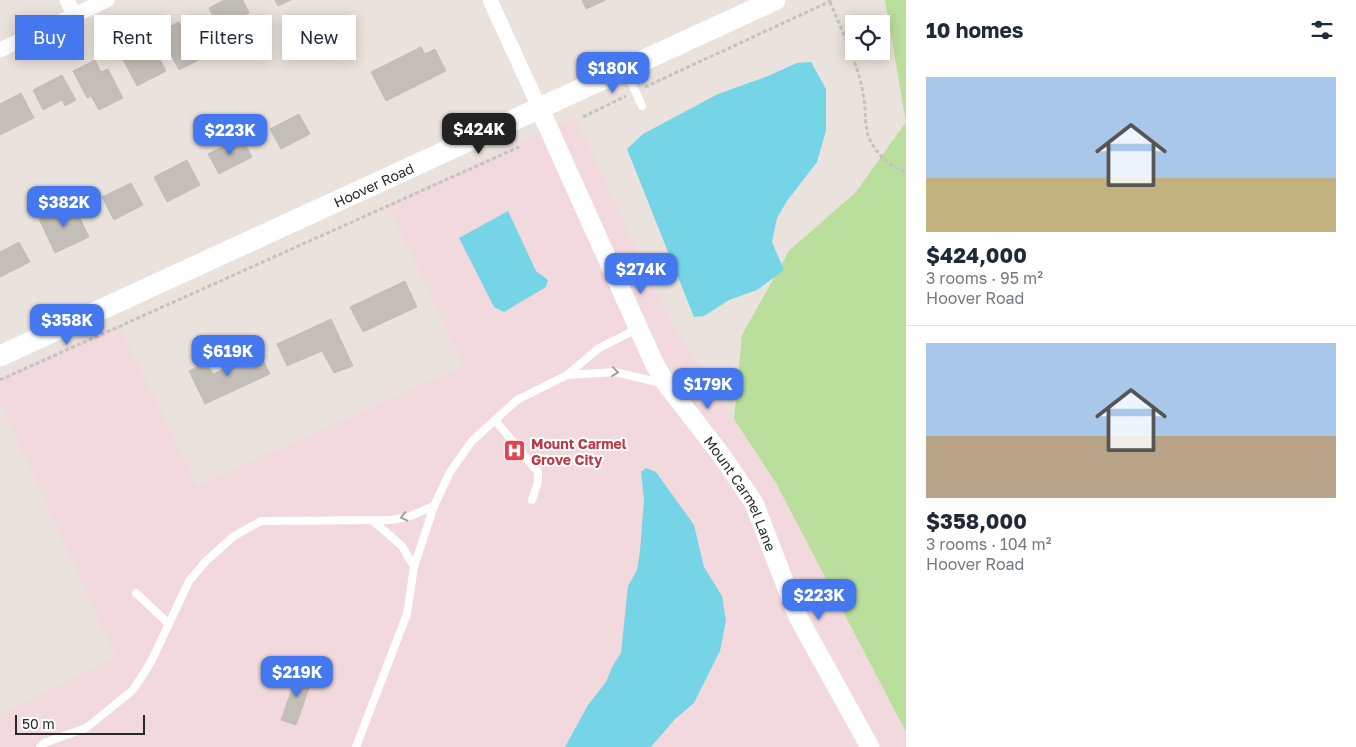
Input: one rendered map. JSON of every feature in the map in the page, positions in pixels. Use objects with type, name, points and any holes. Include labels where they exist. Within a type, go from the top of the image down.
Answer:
[{"type":"main road","name":"Hoover Road","points":[[0,356],[775,0]]},
{"type":"street","points":[[67,0],[74,15],[107,0]]},
{"type":"street","points":[[490,0],[539,108]]},
{"type":"street","points":[[0,50],[15,43]]},
{"type":"street","name":"Mount Carmel Lane","points":[[539,108],[638,329],[667,385],[722,456],[754,503],[798,617],[870,747]]},
{"type":"lane","points":[[625,69],[642,106]]},
{"type":"lane","points":[[356,747],[407,614],[414,566],[434,506],[450,472],[472,441],[517,400],[567,375],[599,348],[638,329]]},
{"type":"lane","points":[[567,375],[597,371],[615,372],[667,385]]},
{"type":"lane","points":[[495,420],[538,472],[532,500]]},
{"type":"lane","points":[[40,747],[44,743],[86,728],[133,690],[151,662],[189,581],[206,561],[234,536],[261,521],[314,519],[373,521],[408,517],[434,506]]},
{"type":"lane","points":[[373,521],[402,546],[414,566]]},
{"type":"lane","points":[[136,593],[169,624]]},
{"type":"path","points":[[582,117],[832,1],[864,94],[866,125],[870,141],[890,165],[906,172]]},
{"type":"path","points":[[0,380],[519,147]]},
{"type":"shaded area","name":"Mount Carmel Grove City","points":[[575,117],[671,323],[776,483],[906,732],[906,747],[0,747],[0,715],[116,657],[0,402],[0,377],[118,324],[197,486],[464,366],[388,205]]},
{"type":"green space","points":[[885,0],[906,0],[906,122],[890,29],[890,15],[888,15]]},
{"type":"green space","points":[[906,122],[906,732],[776,483],[734,419],[742,335],[789,251],[856,192]]},
{"type":"water","points":[[811,62],[826,89],[826,131],[817,162],[787,201],[777,218],[772,242],[784,270],[757,290],[729,300],[704,316],[694,317],[627,149],[643,134],[718,94],[768,76],[797,63]]},
{"type":"water","points":[[508,211],[536,271],[548,280],[546,287],[504,312],[494,307],[459,238]]},
{"type":"water","points":[[646,468],[656,472],[694,525],[704,567],[722,596],[726,621],[720,651],[694,703],[675,719],[651,747],[565,747],[588,705],[606,682],[612,667],[621,653],[628,586],[637,570],[640,551],[644,500],[641,472]]},
{"type":"building","points":[[224,0],[243,0],[249,13],[245,15],[212,15],[209,8]]},
{"type":"building","points":[[275,0],[291,0],[278,6]]},
{"type":"building","points":[[582,0],[606,0],[586,9]]},
{"type":"building","points":[[179,22],[181,26],[181,60],[198,60],[179,70],[171,55],[171,26]]},
{"type":"building","points":[[421,47],[425,54],[435,49],[446,71],[386,101],[371,72]]},
{"type":"building","points":[[95,60],[101,72],[108,69],[123,98],[99,110],[91,96],[87,98],[73,71]]},
{"type":"building","points":[[123,60],[160,60],[166,71],[137,86]]},
{"type":"building","points":[[62,75],[76,100],[65,106],[62,100],[43,110],[33,90]]},
{"type":"building","points":[[21,93],[34,118],[0,135],[0,104]]},
{"type":"building","points":[[299,114],[310,134],[281,149],[270,129]]},
{"type":"building","points":[[241,137],[252,157],[219,174],[208,154]]},
{"type":"building","points":[[187,160],[200,185],[167,202],[154,177]]},
{"type":"building","points":[[131,183],[143,205],[114,220],[102,197]]},
{"type":"building","points":[[73,203],[89,237],[55,253],[39,219]]},
{"type":"building","points":[[19,242],[30,262],[0,277],[0,252]]},
{"type":"building","points":[[405,281],[417,307],[363,332],[350,307]]},
{"type":"building","points":[[331,319],[353,366],[334,373],[322,351],[287,366],[277,344]]},
{"type":"building","points":[[259,352],[270,374],[205,404],[189,371],[207,362],[213,374]]},
{"type":"building","points":[[298,672],[313,677],[296,725],[281,720]]},
{"type":"place","name":"Mount Carmel Grove City","points":[[515,451]]}]
